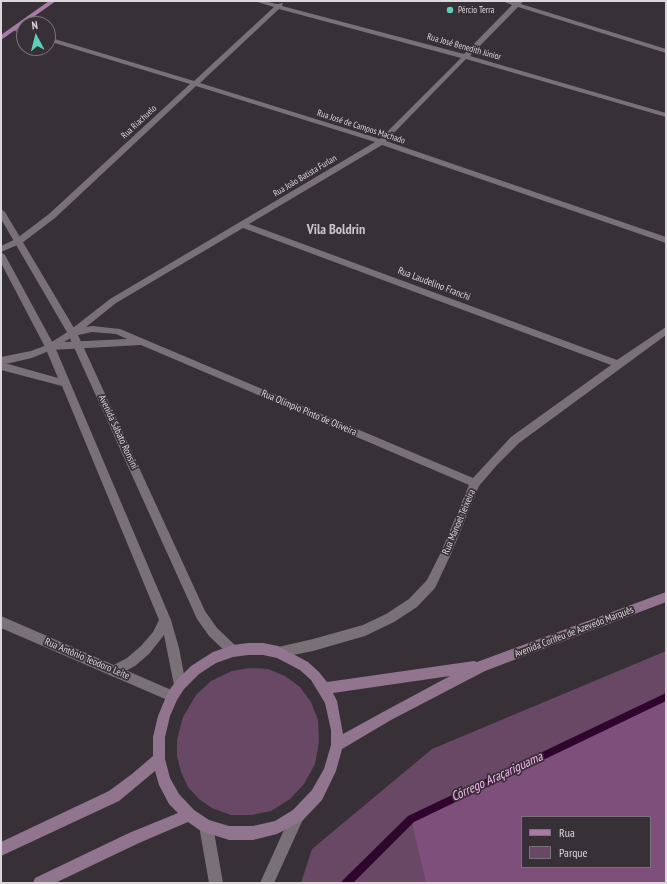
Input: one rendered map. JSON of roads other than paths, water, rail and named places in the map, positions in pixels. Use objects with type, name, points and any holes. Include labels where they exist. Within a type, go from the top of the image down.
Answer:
[{"type":"main road","points":[[1,38],[53,1]]},
{"type":"main road","name":"Avenida Corifeu de Azevedo Marquês","points":[[337,745],[387,716],[482,666],[666,597]]},
{"type":"main road","points":[[248,649],[263,649],[278,652],[304,666],[315,676],[324,688],[335,715],[337,730],[337,745],[330,771],[317,795],[298,814],[277,827],[253,834],[229,833],[206,826],[189,815],[174,799],[164,780],[159,759],[159,737],[164,716],[172,696],[180,685],[195,670],[214,658],[233,651],[248,649]]},
{"type":"main road","name":"Avenida Corifeu de Azevedo Marquês","points":[[324,688],[482,666]]},
{"type":"main road","points":[[1,849],[114,796],[137,779],[159,759]]},
{"type":"main road","points":[[40,883],[134,838],[189,815]]},
{"type":"street","name":"Rua José Benedith Júnior","points":[[257,1],[281,4],[666,115]]},
{"type":"street","points":[[505,1],[518,3],[666,51]]},
{"type":"street","name":"Rua João Batista Furlan","points":[[50,347],[72,333],[114,301],[381,142],[518,3]]},
{"type":"street","name":"Rua Riachuelo","points":[[1,249],[19,241],[52,216],[281,4]]},
{"type":"street","name":"Rua José de Campos Machado","points":[[56,41],[381,142],[666,240]]},
{"type":"street","name":"Avenida Sábato Ronsini","points":[[1,212],[78,345],[202,615],[213,632],[233,651]]},
{"type":"street","name":"Rua Laudelino Franchi","points":[[244,224],[617,364]]},
{"type":"street","points":[[1,255],[50,347],[165,620],[173,648],[180,685]]},
{"type":"street","name":"Rua Olímpio Pinto de Oliveira","points":[[72,333],[92,330],[117,331],[475,483]]},
{"type":"street","name":"Rua Manoel Teixeira","points":[[278,652],[313,645],[365,630],[390,618],[413,603],[431,584],[446,554],[475,483],[493,462],[515,440],[617,364],[666,330]]},
{"type":"street","name":"Rua Olímpio Pinto de Oliveira","points":[[50,347],[143,342]]},
{"type":"street","points":[[1,361],[32,354],[50,347]]},
{"type":"street","points":[[1,366],[64,383]]},
{"type":"street","points":[[114,671],[131,662],[145,650],[157,636],[165,620]]},
{"type":"street","name":"Rua Antônio Teodoro Leite","points":[[1,622],[172,696]]},
{"type":"street","points":[[267,883],[298,814]]},
{"type":"street","points":[[206,826],[216,883]]},
{"type":"waterway","name":"Córrego Araçariguama","points":[[346,883],[411,819],[666,697]]},
{"type":"place","name":"Pércio Terra","points":[[450,10]]},
{"type":"district","name":"Vila Boldrin","points":[[336,230]]}]
